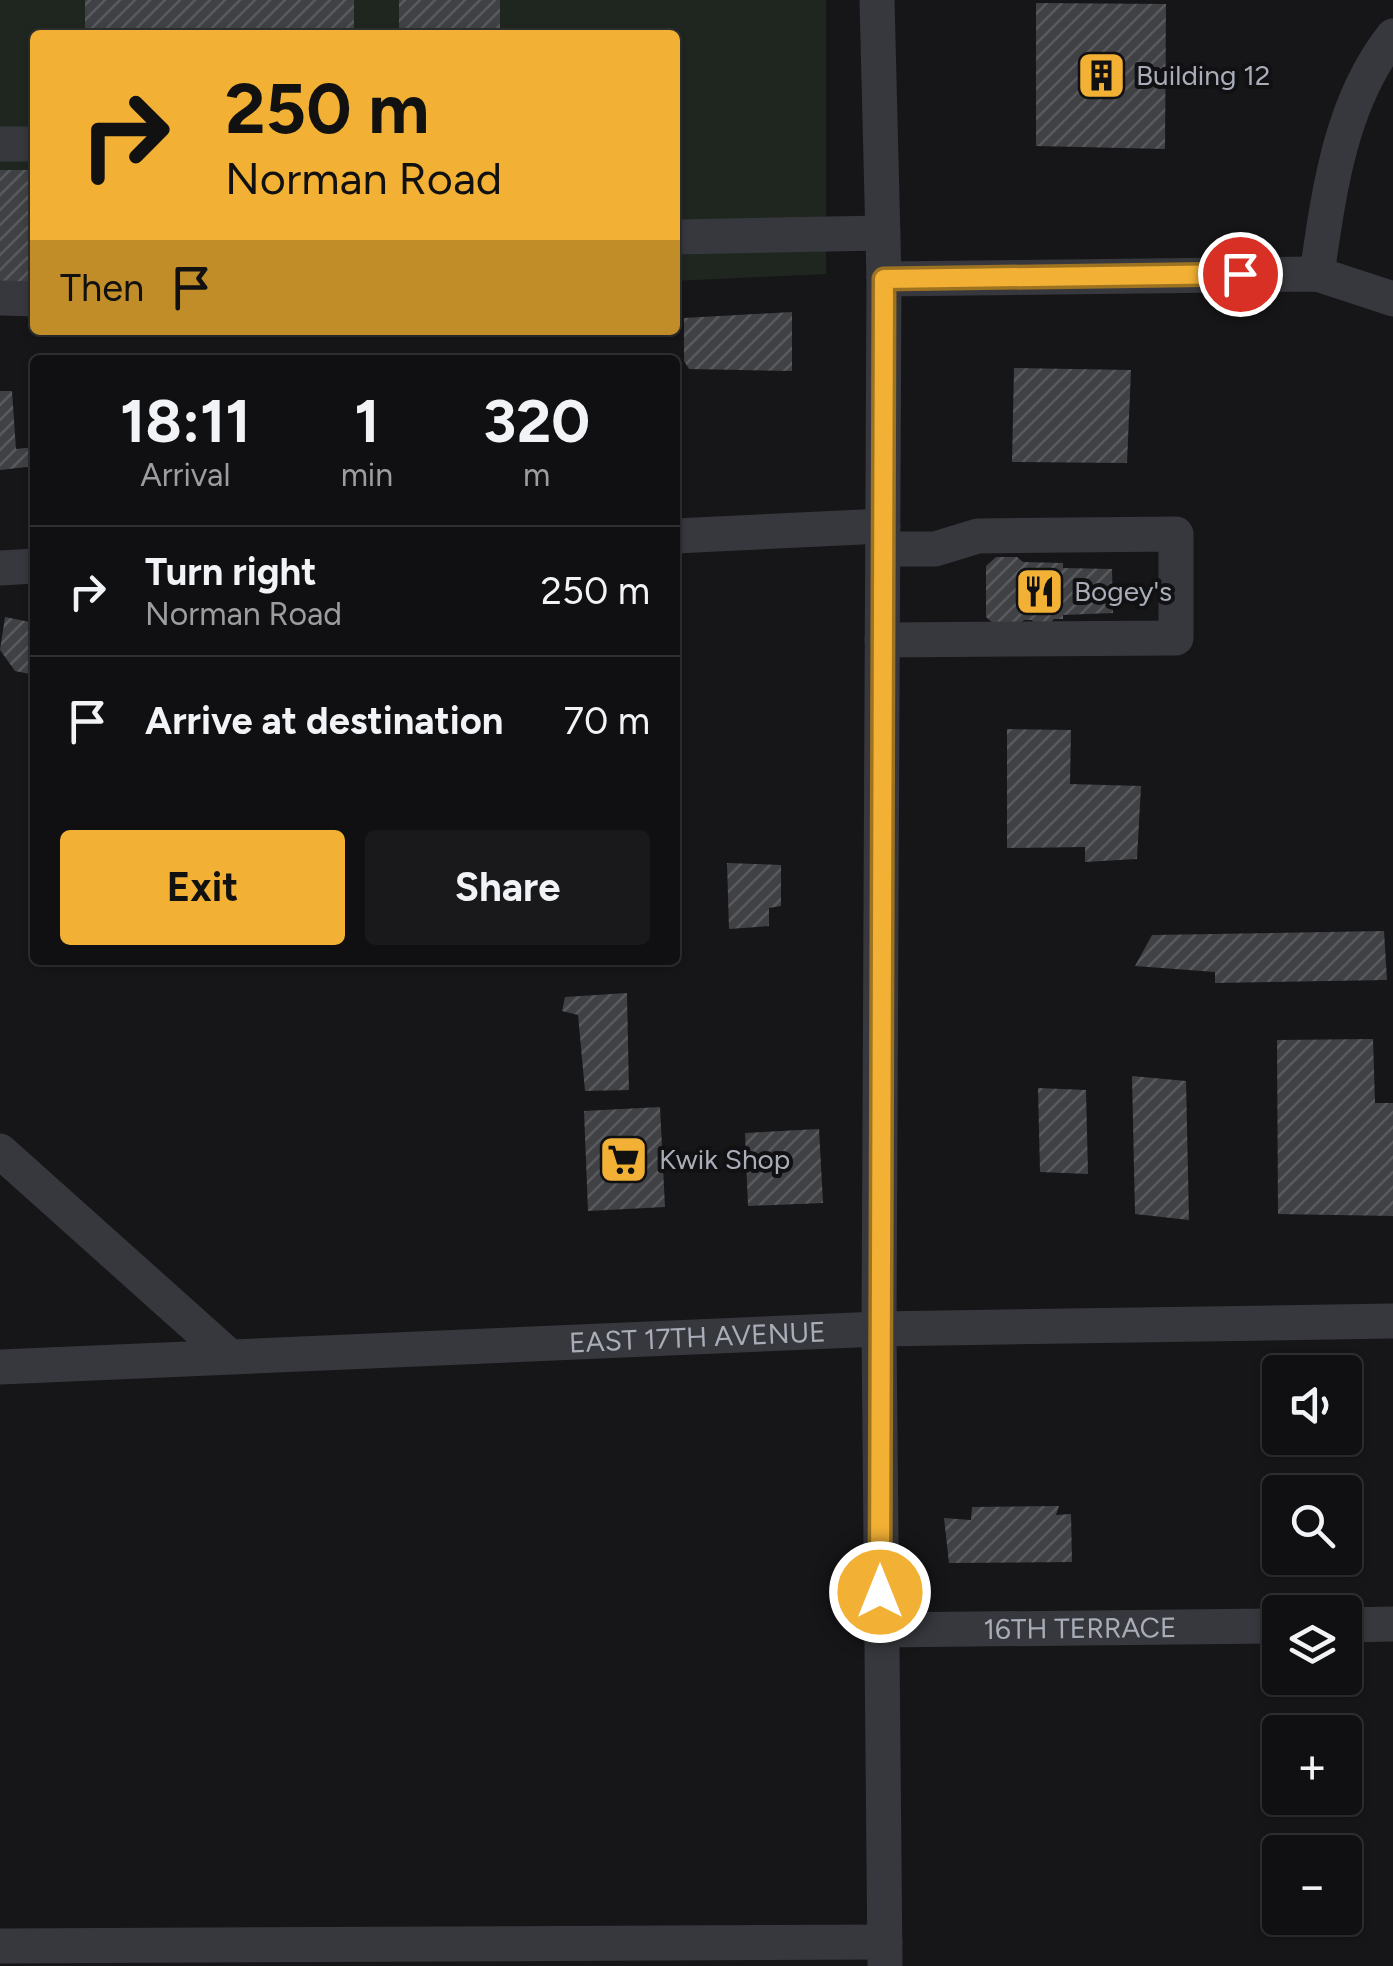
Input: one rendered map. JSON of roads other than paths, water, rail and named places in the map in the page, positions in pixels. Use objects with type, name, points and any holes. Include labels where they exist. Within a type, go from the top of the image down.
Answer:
[{"type":"street","points":[[0,1946],[885,1954],[879,1328],[884,279],[877,0]]},
{"type":"street","points":[[1317,274],[1336,160],[1352,109],[1382,49],[1393,36]]},
{"type":"street","points":[[0,144],[30,144]]},
{"type":"street","points":[[680,237],[883,233]]},
{"type":"street","points":[[884,279],[1317,274],[1393,299]]},
{"type":"street","points":[[0,298],[30,299]]},
{"type":"street","points":[[680,536],[883,538],[935,549],[978,536],[1176,534],[1176,638],[882,640]]},
{"type":"street","points":[[0,568],[30,566]]},
{"type":"street","points":[[0,1151],[229,1356]]},
{"type":"street","name":"EAST 17TH AVENUE","points":[[0,1367],[879,1328],[1393,1321]]},
{"type":"street","points":[[1362,1625],[1393,1624]]},
{"type":"street","name":"16TH TERRACE","points":[[880,1630],[1262,1626]]},
{"type":"place","name":"Building 12","points":[[1101,75]]},
{"type":"place","name":"Bogey's","points":[[1039,591]]},
{"type":"place","name":"Kwik Shop","points":[[624,1159]]}]
